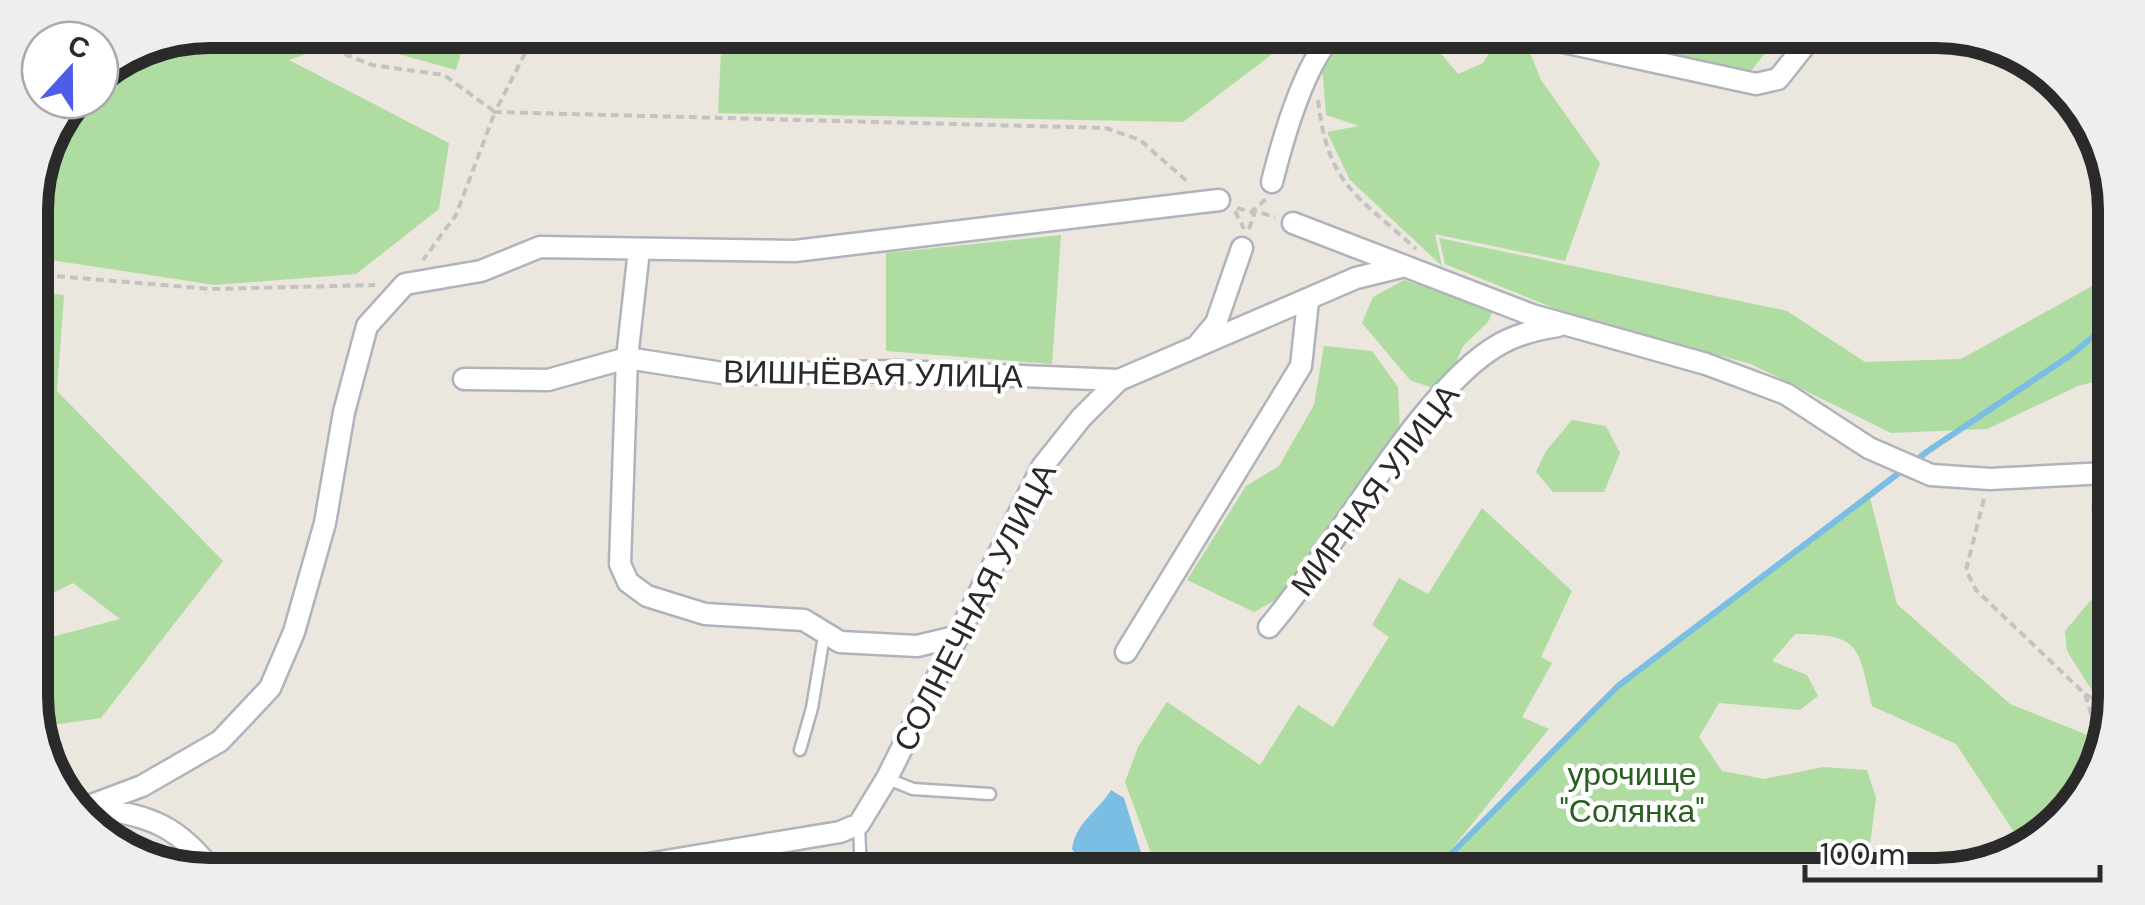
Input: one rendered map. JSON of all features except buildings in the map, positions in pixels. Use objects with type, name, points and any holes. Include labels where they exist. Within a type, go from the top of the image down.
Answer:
[{"type":"street","points":[[1272,182],[1284,133],[1314,66],[1327,48]]},
{"type":"street","points":[[1594,48],[1756,84],[1778,79],[1803,48]]},
{"type":"street","points":[[91,805],[142,786],[220,741],[270,688],[294,632],[325,523],[344,412],[367,326],[406,284],[481,271],[540,247],[795,251],[1219,200]]},
{"type":"street","points":[[1294,222],[1532,314],[1706,364],[1786,394],[1898,463],[1930,474],[1990,478],[2098,473]]},
{"type":"street","points":[[1192,352],[1216,323],[1242,248]]},
{"type":"street","points":[[638,250],[628,358],[620,564],[628,582],[674,608],[705,614],[804,620],[824,636],[840,642],[917,646],[959,636]]},
{"type":"street","name":"СОЛНЕЧНАЯ УЛИЦА","points":[[859,824],[887,778],[1042,467],[1081,418],[1119,380],[1192,352],[1356,278],[1401,266]]},
{"type":"street","points":[[1126,652],[1301,366],[1308,301]]},
{"type":"street","name":"МИРНАЯ УЛИЦА","points":[[1269,626],[1435,405],[1474,363],[1500,344],[1538,329],[1576,324]]},
{"type":"street","name":"ВИШНЁВАЯ УЛИЦА","points":[[464,379],[548,380],[628,358],[729,374],[898,371],[1119,380]]},
{"type":"street","points":[[97,811],[142,816],[176,830],[199,857]]},
{"type":"street","points":[[696,858],[840,832],[859,824]]},
{"type":"lane","points":[[800,750],[812,708],[824,636]]},
{"type":"lane","points":[[887,778],[913,790],[990,794]]},
{"type":"lane","points":[[859,824],[860,858]]},
{"type":"path","points":[[329,48],[372,65],[444,75],[495,112],[1106,128],[1140,140],[1188,182],[1238,214],[1243,224],[1242,248]]},
{"type":"path","points":[[48,275],[211,289],[406,284],[456,214],[495,112],[527,48]]},
{"type":"path","points":[[1314,66],[1322,137],[1334,170],[1416,249]]},
{"type":"path","points":[[1242,248],[1255,211],[1266,202],[1272,182]]},
{"type":"path","points":[[1272,182],[1274,205],[1294,222]]},
{"type":"path","points":[[1219,200],[1242,210],[1294,222]]},
{"type":"path","points":[[1990,478],[1966,570],[1976,590],[2085,694],[2098,701]]},
{"type":"path","points":[[2085,694],[2094,725]]},
{"type":"green space","points":[[210,48],[324,48],[289,60],[449,143],[439,209],[356,274],[215,285],[48,260],[48,199],[60,148],[74,120],[120,120],[120,74],[178,51]]},
{"type":"green space","points":[[376,48],[463,48],[456,70]]},
{"type":"green space","points":[[721,48],[1280,48],[1183,122],[718,113]]},
{"type":"green space","points":[[1328,48],[1436,48],[1458,74],[1483,63],[1492,48],[1528,48],[1541,80],[1600,163],[1565,261],[1435,234],[1442,266],[1350,180],[1327,132],[1359,126],[1326,115],[1322,65]]},
{"type":"green space","points":[[1611,48],[1769,48],[1751,71],[1636,58]]},
{"type":"green space","points":[[1061,235],[1052,364],[886,351],[886,253]]},
{"type":"green space","points":[[1439,238],[1787,311],[1865,362],[1961,359],[2098,283],[2098,381],[2078,386],[1987,429],[1891,433],[1751,364],[1571,315],[1445,264]]},
{"type":"green space","points":[[1404,280],[1494,308],[1488,322],[1463,346],[1443,392],[1410,380],[1362,323],[1373,297]]},
{"type":"green space","points":[[48,294],[64,295],[57,391],[223,561],[101,718],[51,725],[48,638],[120,619],[73,583],[48,596]]},
{"type":"green space","points":[[1324,346],[1372,351],[1398,387],[1400,432],[1286,594],[1254,612],[1187,580],[1246,486],[1279,466],[1314,405]]},
{"type":"green space","points":[[1572,420],[1606,426],[1620,453],[1604,492],[1553,492],[1536,472],[1546,451]]},
{"type":"green space","name":"урочище \"Солянка\"","points":[[1870,498],[1897,604],[2010,704],[2092,737],[2081,767],[2064,794],[2016,836],[1956,744],[1872,706],[1853,648],[1833,637],[1795,634],[1772,661],[1807,675],[1818,696],[1800,710],[1719,703],[1699,737],[1722,771],[1764,779],[1823,767],[1867,770],[1876,798],[1868,857],[1448,857],[1618,686]]},
{"type":"green space","points":[[2098,500],[2098,531],[2094,530],[2091,505]]},
{"type":"green space","points":[[1482,508],[1572,591],[1541,657],[1552,663],[1522,717],[1549,729],[1450,851],[1440,857],[1153,857],[1125,782],[1138,747],[1167,702],[1260,765],[1298,705],[1333,727],[1389,637],[1372,625],[1399,578],[1428,594]]},
{"type":"green space","points":[[2098,598],[2098,700],[2067,651],[2065,631],[2090,601]]},
{"type":"water","points":[[1111,790],[1124,798],[1143,857],[1079,857],[1072,849],[1083,824]]},
{"type":"waterway","points":[[1448,857],[1618,686],[1928,451],[2098,333]]}]
